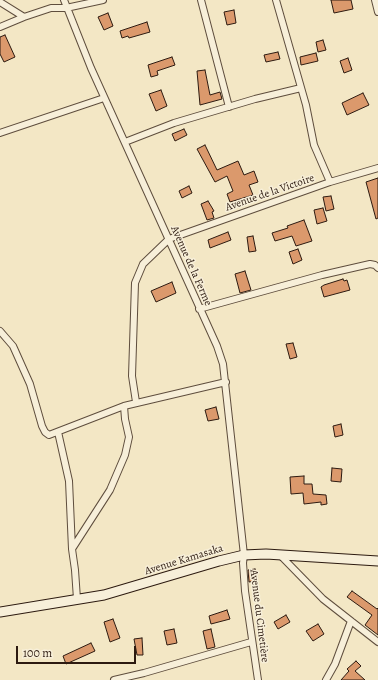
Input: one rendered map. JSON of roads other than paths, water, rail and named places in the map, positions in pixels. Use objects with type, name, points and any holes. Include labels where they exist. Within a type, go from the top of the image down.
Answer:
[{"type":"street","name":"Avenue de la Ferme","points":[[64,0],[104,98],[169,239],[218,351],[226,382],[244,555]]},
{"type":"street","points":[[0,27],[51,8],[66,8],[104,0]]},
{"type":"street","points":[[201,0],[229,107]]},
{"type":"street","points":[[276,0],[301,88],[314,145],[330,182]]},
{"type":"street","points":[[375,0],[378,12]]},
{"type":"street","points":[[0,2],[24,17]]},
{"type":"street","points":[[124,142],[174,123],[301,88]]},
{"type":"street","points":[[0,133],[42,120],[85,103],[104,98]]},
{"type":"street","name":"Avenue de la Victoire","points":[[169,239],[330,182],[378,168]]},
{"type":"street","points":[[136,402],[132,376],[135,283],[143,264],[169,239]]},
{"type":"street","points":[[199,308],[322,275],[370,264],[375,265],[378,268]]},
{"type":"street","points":[[0,331],[13,346],[25,372],[45,432],[49,435],[136,402],[150,401],[209,384],[226,382]]},
{"type":"street","points":[[72,549],[110,490],[124,458],[129,437],[124,406]]},
{"type":"street","points":[[58,432],[69,481],[72,549],[77,599]]},
{"type":"street","name":"Avenue Kamasaka","points":[[0,612],[112,593],[244,555],[378,561]]},
{"type":"street","name":"Avenue du Cimetière","points":[[244,555],[243,575],[251,642],[258,680]]},
{"type":"street","points":[[281,556],[311,589],[378,642]]},
{"type":"street","points":[[326,680],[335,664],[351,622]]},
{"type":"street","points":[[114,680],[144,673],[251,642]]}]
